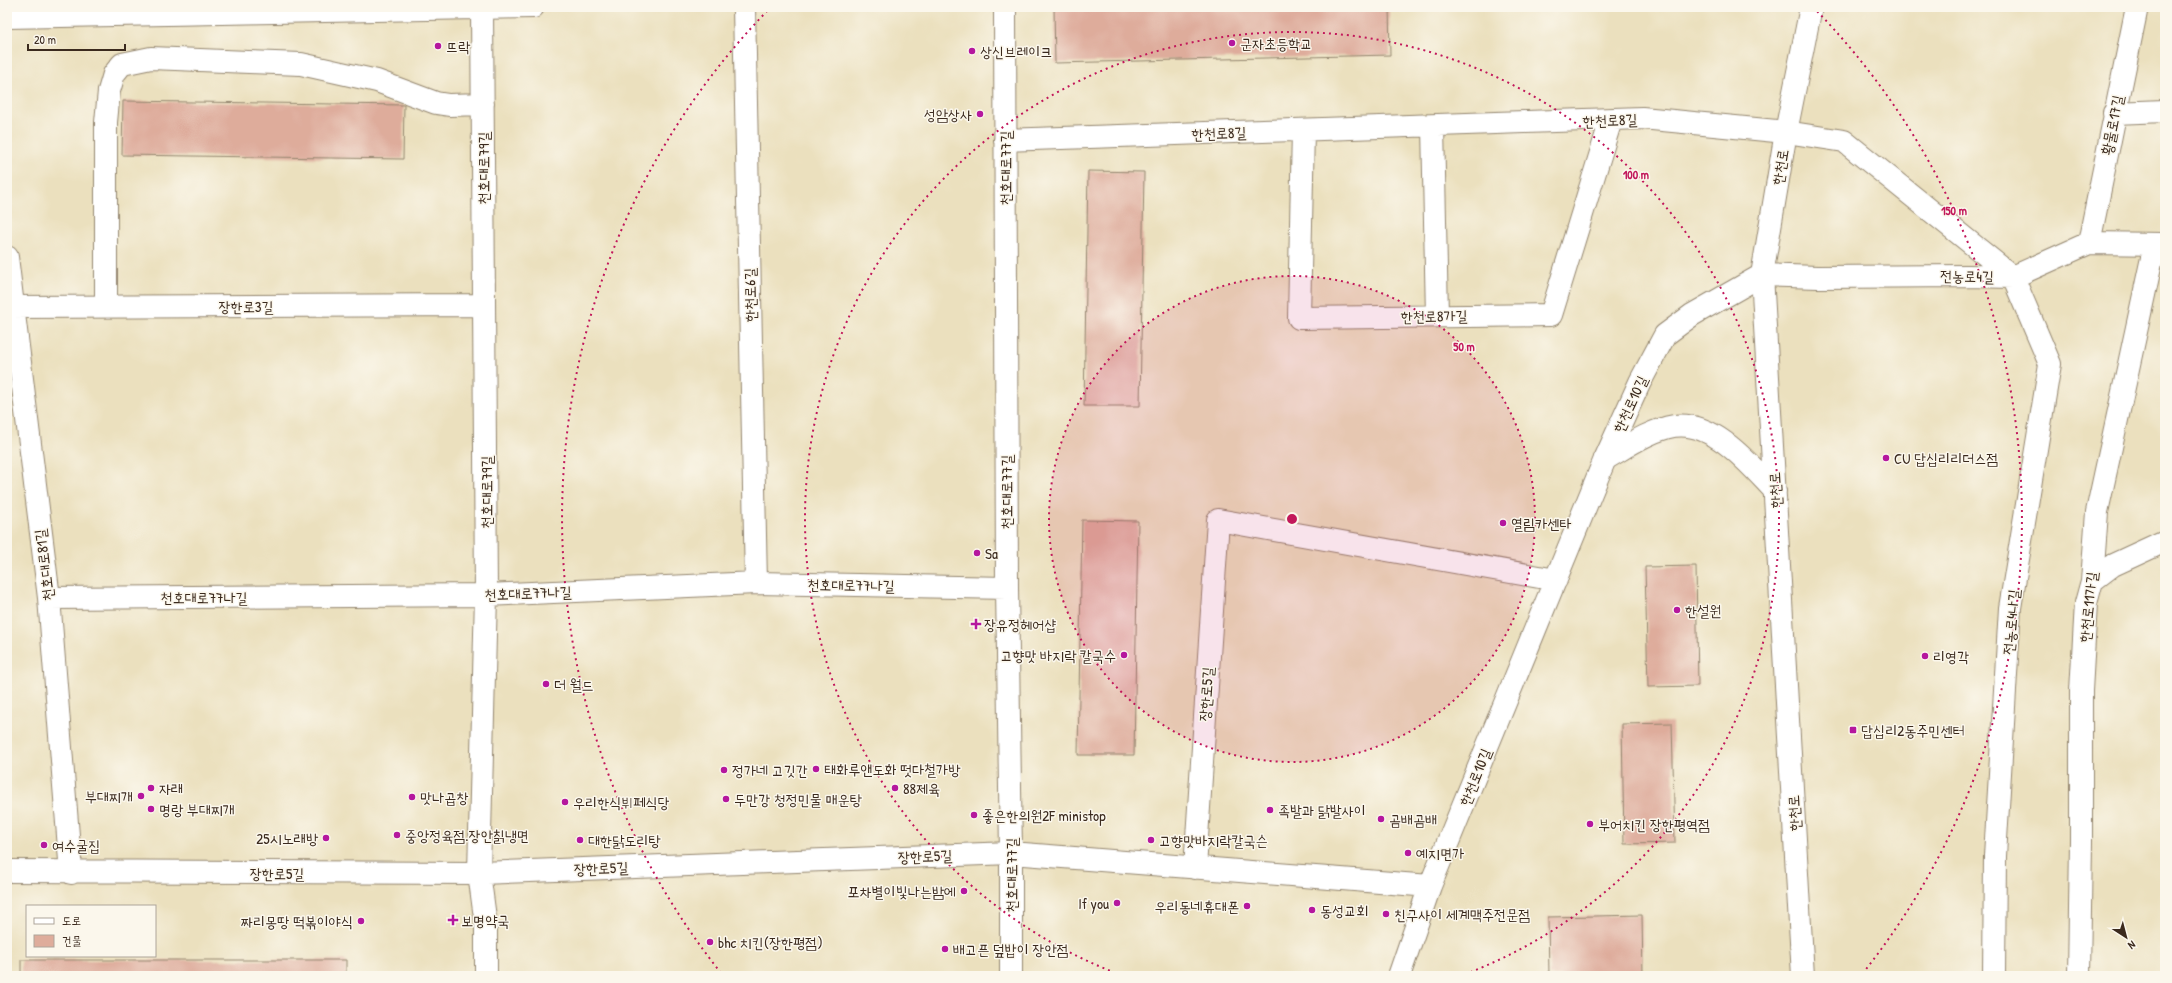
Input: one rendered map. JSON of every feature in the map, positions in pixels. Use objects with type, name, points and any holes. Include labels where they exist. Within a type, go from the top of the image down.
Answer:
[{"type":"street","name":"천호대로79길","points":[[482,7],[486,595],[479,873],[486,925],[486,976]]},
{"type":"street","points":[[7,17],[533,7]]},
{"type":"street","name":"한천로6길","points":[[744,7],[756,583]]},
{"type":"street","name":"천호대로77길","points":[[1005,7],[1006,588],[1011,853],[1011,976]]},
{"type":"street","name":"한천로","points":[[1803,976],[1762,275],[1786,132],[1811,7]]},
{"type":"street","name":"황물로17길","points":[[2089,243],[2114,113],[2137,7]]},
{"type":"street","points":[[106,306],[106,122],[109,91],[114,74],[122,64],[151,58],[301,64],[377,81],[436,103],[449,105],[483,104]]},
{"type":"street","points":[[2114,113],[2165,111]]},
{"type":"street","name":"한천로8길","points":[[1005,140],[1642,118],[1786,132],[1844,141],[2013,277]]},
{"type":"street","name":"한천로8가길","points":[[1303,130],[1299,318],[1551,315],[1611,120]]},
{"type":"street","points":[[1433,126],[1437,316]]},
{"type":"street","name":"전농로4길","points":[[1762,275],[1818,277],[2013,277],[2089,243],[2160,244]]},
{"type":"street","name":"한천로11가길","points":[[2079,976],[2081,691],[2086,603],[2092,581],[2097,512],[2160,244]]},
{"type":"street","name":"천호대로81길","points":[[7,257],[10,307],[49,598],[71,873]]},
{"type":"street","name":"한천로10길","points":[[1399,976],[1430,886],[1605,459],[1640,382],[1665,335],[1692,315],[1762,275]]},
{"type":"street","name":"전농로4나길","points":[[1994,976],[1995,856],[2010,608],[2050,364],[2013,277]]},
{"type":"street","name":"장한로3길","points":[[10,307],[484,305]]},
{"type":"street","points":[[1605,459],[1664,429],[1675,426],[1690,426],[1722,440],[1742,456],[1775,491]]},
{"type":"street","name":"장한로5길","points":[[1195,868],[1218,520],[1556,580]]},
{"type":"street","points":[[2092,581],[2113,565],[2165,541]]},
{"type":"street","name":"천호대로77나길","points":[[49,598],[486,595],[756,583],[1006,588]]},
{"type":"street","name":"장한로5길","points":[[7,871],[71,873],[479,873],[1011,853],[1430,886]]},
{"type":"building","points":[[1054,7],[1389,7],[1390,55],[1055,63]]},
{"type":"building","points":[[123,101],[404,105],[403,159],[122,155]]},
{"type":"building","points":[[1088,171],[1144,172],[1140,406],[1084,406]]},
{"type":"building","points":[[1082,520],[1138,521],[1134,755],[1078,755]]},
{"type":"building","points":[[1696,566],[1698,686],[1648,687],[1645,567]]},
{"type":"building","points":[[1672,723],[1675,843],[1624,844],[1622,724]]},
{"type":"building","points":[[1642,915],[1643,976],[1549,976],[1548,917]]},
{"type":"building","points":[[21,960],[346,960],[346,976],[21,976]]},
{"type":"place","name":"군자초등학교","points":[[1232,43]]},
{"type":"place","name":"뜨락","points":[[438,46]]},
{"type":"place","name":"상신브레이크","points":[[972,51]]},
{"type":"place","name":"성암상사","points":[[980,114]]},
{"type":"place","name":"CU 답십리리더스점","points":[[1886,458]]},
{"type":"place","name":"열림카센타","points":[[1503,523]]},
{"type":"place","name":"Sa","points":[[977,553]]},
{"type":"place","name":"한설원","points":[[1677,610]]},
{"type":"place","name":"장유정헤어샵","points":[[976,624]]},
{"type":"place","name":"고향맛 바지락 칼국수","points":[[1124,655]]},
{"type":"place","name":"리영각","points":[[1925,656]]},
{"type":"place","name":"더 월드","points":[[546,684]]},
{"type":"place","name":"답십리2동주민센터","points":[[1853,730]]},
{"type":"place","name":"태화루앤도화 떳다철가방","points":[[816,769]]},
{"type":"place","name":"정가네 고깃간","points":[[724,770]]},
{"type":"place","name":"자래","points":[[151,788]]},
{"type":"place","name":"88제육","points":[[895,788]]},
{"type":"place","name":"부대찌개","points":[[141,796]]},
{"type":"place","name":"맛나곱창","points":[[412,797]]},
{"type":"place","name":"두만강 청정민물 매운탕","points":[[726,799]]},
{"type":"place","name":"우리한식뷔페식당","points":[[565,802]]},
{"type":"place","name":"명랑 부대찌개","points":[[151,809]]},
{"type":"place","name":"족발과 닭발사이","points":[[1270,810]]},
{"type":"place","name":"좋은한의원2F ministop","points":[[974,815]]},
{"type":"place","name":"곰배곰배","points":[[1381,819]]},
{"type":"place","name":"부어치킨 장한평역점","points":[[1590,824]]},
{"type":"place","name":"중앙정육점.장안칡냉면","points":[[397,835]]},
{"type":"place","name":"25시노래방","points":[[326,838]]},
{"type":"place","name":"대한닭도리탕","points":[[580,840]]},
{"type":"place","name":"고향맛바지락칼국슨","points":[[1151,840]]},
{"type":"place","name":"여수굴집","points":[[44,845]]},
{"type":"place","name":"예지면가","points":[[1408,853]]},
{"type":"place","name":"포차별이빛나는밤에","points":[[964,891]]},
{"type":"place","name":"If you","points":[[1117,903]]},
{"type":"place","name":"우리동네휴대폰","points":[[1247,906]]},
{"type":"place","name":"동성교회","points":[[1312,910]]},
{"type":"place","name":"친구사이 세계맥주전문점","points":[[1386,914]]},
{"type":"place","name":"보명약국","points":[[453,920]]},
{"type":"place","name":"짜리몽땅 떡볶이야식","points":[[361,921]]},
{"type":"place","name":"bhc 치킨(장한평점)","points":[[710,942]]},
{"type":"place","name":"배고픈 덮밥이 장안점","points":[[945,949]]}]
